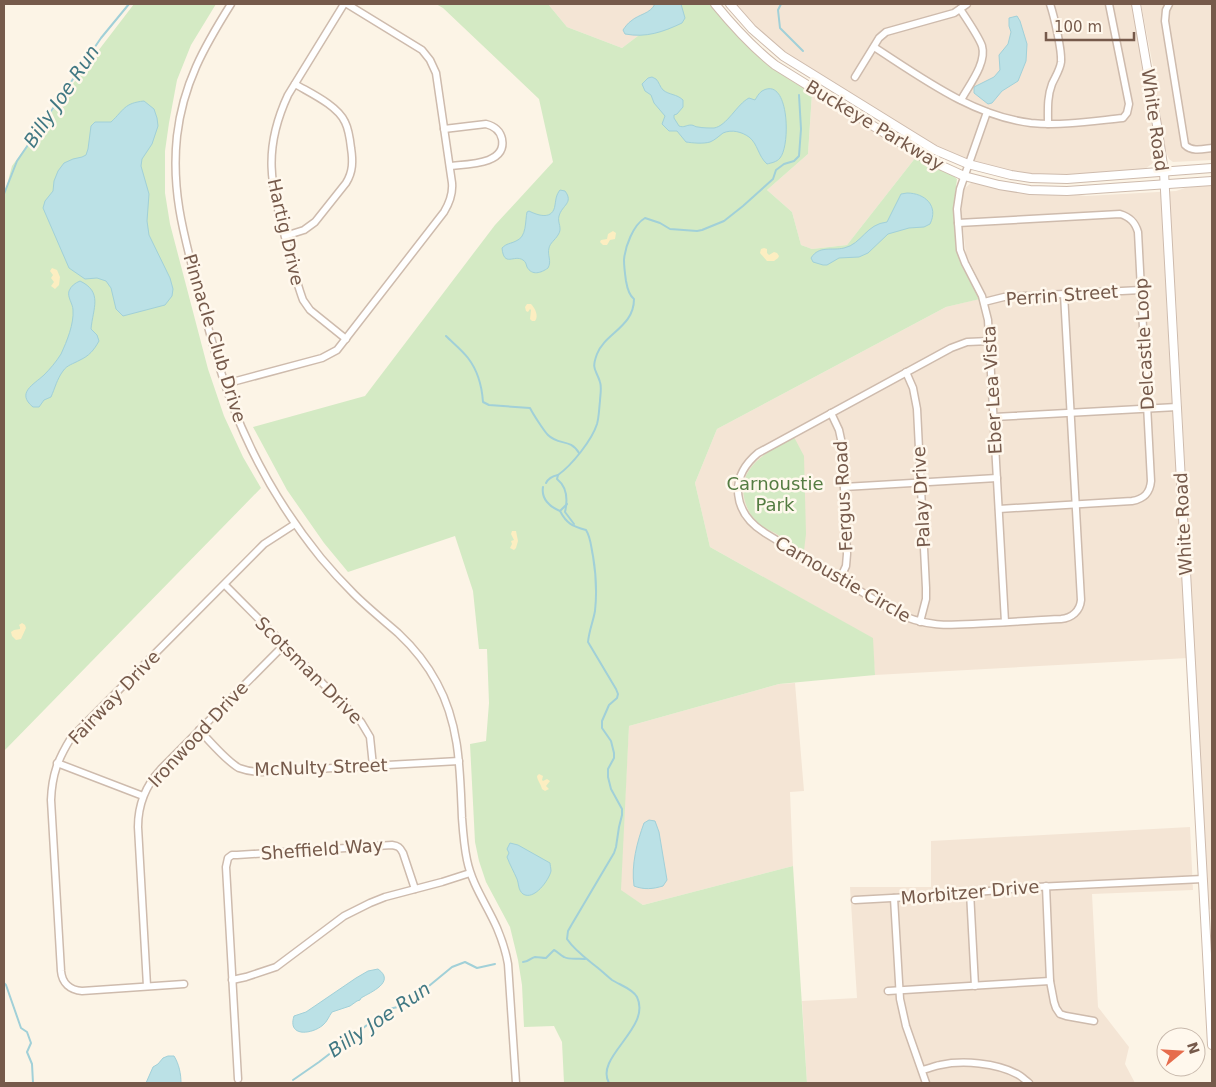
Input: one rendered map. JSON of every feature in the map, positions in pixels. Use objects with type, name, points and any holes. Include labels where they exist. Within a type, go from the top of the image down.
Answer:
[{"type":"street","name":"Pinnacle Club Drive","points":[[231,4],[204,49],[194,70],[181,115],[175,162],[178,206],[182,230],[225,384],[248,443],[270,484],[295,524],[322,559],[354,594],[403,638],[418,655],[437,683],[451,715],[458,744],[467,862],[479,895],[498,930],[506,953],[516,1083]]},
{"type":"street","points":[[225,384],[322,358],[337,350],[444,212],[452,195],[450,166],[436,72],[430,60],[422,50],[346,4]]},
{"type":"street","name":"Hartig Drive","points":[[346,4],[295,84],[283,107],[274,134],[271,175],[302,300],[310,310],[346,339]]},
{"type":"street","name":"Buckeye Parkway","points":[[715,4],[744,37],[775,65],[920,155],[964,176],[1005,186],[1041,191],[1067,191],[1212,181]]},
{"type":"street","name":"Buckeye Parkway","points":[[730,4],[752,29],[783,56],[935,150],[968,164],[1011,175],[1050,179],[1212,168]]},
{"type":"street","points":[[854,77],[879,38],[886,32],[954,13],[967,4]]},
{"type":"street","points":[[1048,124],[1049,96],[1061,61],[1050,4]]},
{"type":"street","points":[[874,47],[927,81],[987,112],[1030,122],[1048,124],[1123,118],[1127,113],[1129,104],[1109,4]]},
{"type":"street","name":"White Road","points":[[1136,4],[1158,125],[1164,172],[1212,1045]]},
{"type":"street","points":[[1169,4],[1165,20],[1184,145],[1188,149],[1196,150],[1212,148]]},
{"type":"street","points":[[960,9],[982,45],[983,55],[980,66],[961,100]]},
{"type":"street","points":[[285,236],[304,230],[315,222],[346,183],[352,165],[348,132],[342,116],[295,84]]},
{"type":"street","name":"Eber Lea Vista","points":[[987,112],[968,164],[957,202],[962,256],[980,292],[988,320],[1005,622]]},
{"type":"street","points":[[445,132],[486,124],[497,129],[502,140],[500,152],[491,159],[450,166]]},
{"type":"street","name":"Delcastle Loop","points":[[958,223],[1117,214],[1128,217],[1135,224],[1138,232],[1151,481],[1148,493],[1143,498],[1137,500],[999,509]]},
{"type":"street","name":"Perrin Street","points":[[984,302],[1004,297],[1141,290]]},
{"type":"street","name":"Carnoustie Circle","points":[[990,341],[967,342],[951,348],[762,450],[751,459],[741,475],[738,487],[739,500],[743,511],[754,526],[901,615],[920,622],[945,625],[1065,619],[1072,616],[1078,609],[1081,600],[1064,294]]},
{"type":"street","name":"Palay Drive","points":[[906,372],[915,394],[920,483],[926,594],[920,622]]},
{"type":"street","points":[[994,417],[1177,407]]},
{"type":"street","name":"Fergus Road","points":[[831,413],[839,430],[842,444],[847,554],[846,566],[840,579]]},
{"type":"street","points":[[844,487],[997,478]]},
{"type":"street","name":"Fairway Drive","points":[[147,986],[82,991],[66,985],[62,976],[51,800],[52,783],[57,763],[71,738],[264,544],[295,524]]},
{"type":"street","name":"Scotsman Drive","points":[[225,585],[366,728],[372,744],[373,766]]},
{"type":"street","name":"Ironwood Drive","points":[[147,986],[138,827],[139,809],[143,796],[148,784],[156,774],[284,645]]},
{"type":"street","name":"McNulty Street","points":[[199,730],[230,762],[237,767],[251,771],[262,772],[459,761]]},
{"type":"street","points":[[57,763],[143,796]]},
{"type":"street","name":"Sheffield Way","points":[[232,980],[226,867],[226,862],[230,857],[392,845],[401,848],[415,889]]},
{"type":"street","points":[[238,1079],[232,980],[276,967],[344,916],[385,897],[470,873]]},
{"type":"street","name":"Morbitzer Drive","points":[[855,900],[1046,886],[1203,878]]},
{"type":"street","points":[[1046,886],[1050,981],[1056,1008],[1060,1014],[1094,1021]]},
{"type":"street","points":[[970,892],[975,986]]},
{"type":"street","points":[[894,898],[900,999],[906,1026],[926,1083]]},
{"type":"street","points":[[888,991],[1050,981]]},
{"type":"street","points":[[147,986],[184,984]]},
{"type":"street","points":[[922,1070],[942,1065],[980,1064],[995,1066],[1017,1074],[1029,1083]]},
{"type":"shaded area","points":[[548,4],[680,4],[622,48],[567,27]]},
{"type":"shaded area","points":[[730,4],[1133,4],[1147,82],[1156,154],[1153,163],[1145,169],[1060,175],[1024,174],[979,164],[932,144],[810,69],[770,41]]},
{"type":"shaded area","points":[[1141,4],[1212,4],[1212,160],[1173,162],[1169,159],[1163,140],[1153,66]]},
{"type":"shaded area","points":[[812,93],[916,157],[847,245],[812,249],[801,245],[792,212],[767,190],[808,154]]},
{"type":"shaded area","points":[[972,182],[1029,193],[1086,196],[1176,191],[1212,184],[1212,909],[1208,910],[1176,298],[1166,299],[1188,658],[875,675],[872,638],[710,547],[695,483],[717,429],[946,307],[987,297],[966,254],[961,213],[964,189]]},
{"type":"shaded area","points":[[795,683],[804,791],[790,792],[793,866],[643,905],[620,890],[629,726],[779,684]]},
{"type":"shaded area","points":[[1190,827],[1193,890],[1092,894],[1098,1007],[1129,1047],[1125,1064],[1135,1083],[807,1083],[802,1001],[857,998],[850,887],[931,887],[931,841]]},
{"type":"green space","points":[[134,4],[216,4],[191,45],[177,80],[165,151],[165,193],[170,224],[208,369],[224,416],[243,457],[261,488],[4,751],[4,196],[12,166]]},
{"type":"green space","points":[[436,4],[548,4],[567,27],[622,48],[680,4],[711,4],[734,32],[760,57],[783,75],[812,93],[808,154],[767,190],[792,212],[801,245],[812,249],[847,245],[916,157],[951,174],[957,179],[954,203],[959,256],[980,299],[946,307],[717,429],[695,483],[710,547],[873,638],[875,675],[779,684],[629,726],[621,890],[643,905],[793,866],[807,1083],[564,1083],[562,1042],[554,1026],[524,1027],[522,985],[510,927],[486,882],[475,842],[470,744],[486,741],[489,703],[487,649],[479,649],[473,591],[455,536],[348,572],[324,543],[287,490],[253,427],[365,396],[495,225],[553,162],[539,99],[443,8]]},
{"type":"green space","name":"Carnoustie Park","points":[[794,437],[804,456],[806,534],[804,551],[758,523],[746,504],[743,486],[751,467],[758,460],[766,453]]},
{"type":"sand","points":[[613,231],[616,233],[615,239],[610,240],[607,245],[603,245],[600,242],[601,240],[607,239],[608,234]]},
{"type":"sand","points":[[761,249],[767,249],[769,255],[774,252],[777,253],[778,258],[774,261],[767,261],[760,253]]},
{"type":"sand","points":[[52,268],[57,270],[60,277],[59,285],[55,289],[51,286],[54,282],[50,271]]},
{"type":"sand","points":[[527,304],[531,304],[537,314],[535,321],[530,319],[531,310],[526,311],[525,307]]},
{"type":"sand","points":[[512,531],[516,531],[518,541],[514,550],[510,548],[511,541],[514,540],[511,534]]},
{"type":"sand","points":[[22,623],[26,628],[21,639],[16,640],[11,632],[20,629],[19,625]]},
{"type":"sand","points":[[539,774],[543,776],[543,781],[547,779],[550,781],[546,786],[549,789],[545,791],[542,789],[537,778]]},
{"type":"water","points":[[655,4],[681,4],[685,18],[682,23],[654,33],[640,35],[625,34],[623,30],[629,23],[650,10]]},
{"type":"water","points":[[1017,16],[1027,44],[1026,61],[1018,81],[1002,91],[992,103],[988,104],[974,93],[974,87],[994,77],[1000,70],[999,55],[1008,44],[1011,32],[1009,18]]},
{"type":"water","points":[[652,77],[657,80],[663,90],[683,100],[683,107],[674,115],[674,118],[681,127],[691,125],[714,128],[728,119],[749,98],[755,100],[762,91],[771,89],[778,93],[785,114],[786,127],[786,140],[780,158],[767,164],[752,140],[740,132],[730,131],[723,133],[707,143],[686,142],[677,131],[669,131],[662,124],[665,116],[654,103],[651,95],[645,91],[642,84]]},
{"type":"water","points":[[144,101],[154,109],[158,126],[152,144],[142,159],[141,166],[149,194],[147,221],[149,235],[170,278],[173,289],[172,296],[165,305],[123,316],[116,309],[111,288],[106,281],[97,278],[85,279],[69,268],[43,208],[45,201],[53,191],[58,171],[64,163],[86,155],[91,126],[95,122],[111,122],[128,105]]},
{"type":"water","points":[[560,190],[565,191],[568,201],[560,212],[560,228],[557,237],[549,248],[550,263],[548,268],[534,273],[529,270],[523,260],[507,259],[503,254],[502,248],[520,239],[525,228],[527,212],[545,216],[552,213]]},
{"type":"water","points":[[901,194],[919,195],[929,202],[933,212],[930,224],[924,227],[909,228],[888,234],[868,253],[859,257],[839,258],[827,265],[813,262],[811,258],[818,251],[850,246],[874,226],[887,222]]},
{"type":"water","points":[[80,281],[92,290],[94,295],[95,301],[91,329],[97,335],[99,341],[89,355],[65,369],[59,377],[51,397],[44,400],[39,407],[33,407],[26,398],[26,393],[51,368],[61,354],[68,338],[73,315],[69,291],[73,285]]},
{"type":"water","points":[[649,820],[655,821],[659,832],[667,880],[663,886],[645,889],[634,886],[633,870],[641,830],[644,823]]},
{"type":"water","points":[[510,843],[518,845],[550,863],[551,871],[547,879],[532,895],[523,894],[519,889],[517,879],[507,857],[509,853],[507,849]]},
{"type":"water","points":[[378,969],[384,978],[376,990],[350,1006],[332,1012],[326,1022],[319,1028],[302,1032],[294,1028],[294,1016],[306,1012],[368,971]]},
{"type":"water","points":[[168,1056],[174,1056],[176,1059],[181,1083],[146,1083],[153,1067]]},
{"type":"waterway","name":"Billy Joe Run","points":[[4,194],[17,161],[101,38],[129,4]]},
{"type":"waterway","points":[[781,4],[778,10],[780,28],[803,51]]},
{"type":"waterway","points":[[574,524],[565,512],[566,494],[563,486],[557,479],[558,475],[581,452],[597,424],[601,389],[594,363],[597,354],[606,340],[624,323],[633,309],[634,299],[627,286],[624,260],[633,231],[645,218],[670,229],[702,230],[724,221],[743,206],[773,179],[776,170],[784,164],[794,161],[799,156],[801,129],[799,95]]},
{"type":"waterway","points":[[446,336],[466,355],[474,368],[483,402],[489,405],[530,408],[548,435],[556,440],[572,445],[579,453]]},
{"type":"waterway","points":[[546,483],[558,475]]},
{"type":"waterway","points":[[543,487],[543,495],[547,502],[560,511]]},
{"type":"waterway","points":[[567,504],[560,511],[570,524],[586,530],[590,539],[593,556],[596,604],[588,642],[618,694],[617,698],[609,705],[602,721],[602,728],[611,741],[614,753],[614,758],[608,769],[608,777],[611,789],[622,809],[616,847],[568,931],[567,939],[577,951],[637,997],[639,1009],[637,1020],[609,1063],[607,1073],[609,1083]]},
{"type":"waterway","name":"Billy Joe Run","points":[[523,962],[535,957],[546,958],[554,950],[566,958],[585,959]]},
{"type":"waterway","name":"Billy Joe Run","points":[[293,1080],[380,1015],[388,1017],[389,1009],[402,1006],[409,995],[418,995],[452,967],[465,962],[477,968],[495,964]]},
{"type":"waterway","name":"Billy Joe Run","points":[[4,983],[21,1028],[27,1032],[31,1043],[27,1052],[32,1064],[33,1083]]}]
